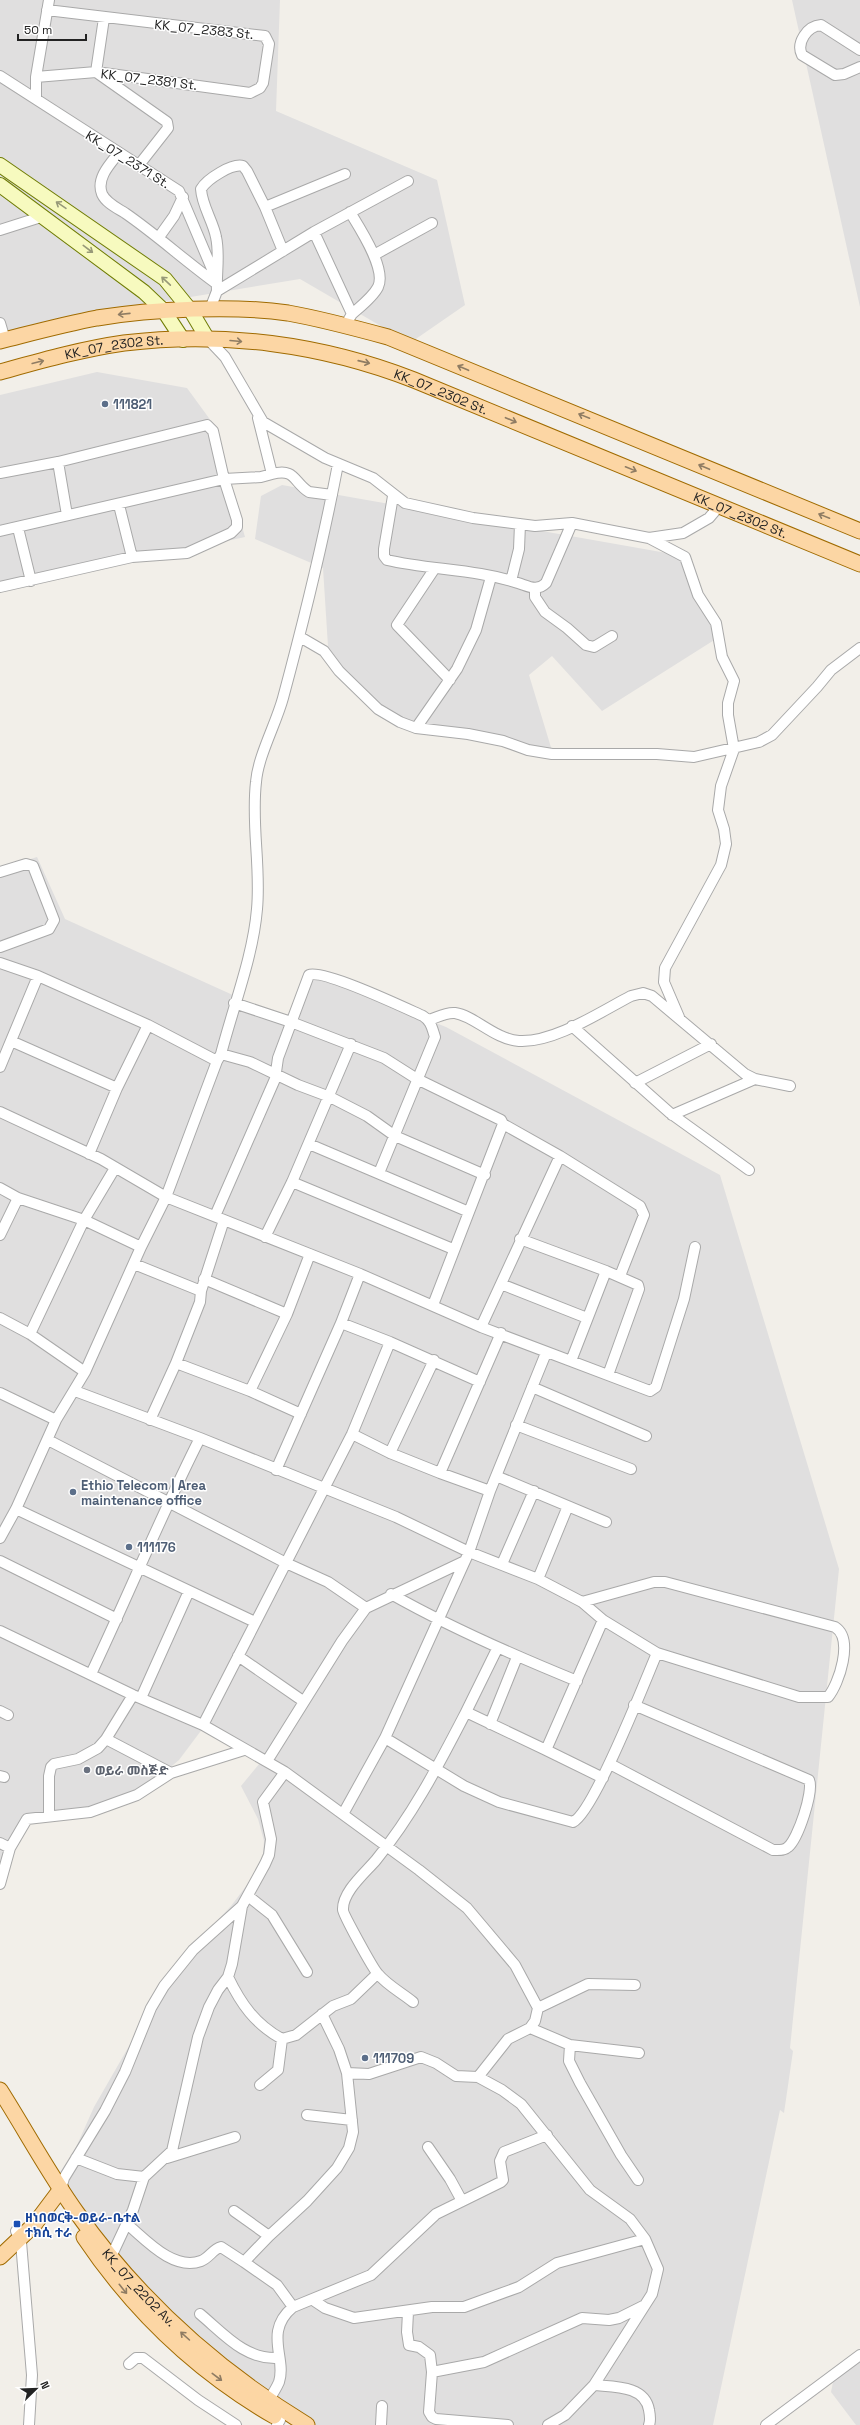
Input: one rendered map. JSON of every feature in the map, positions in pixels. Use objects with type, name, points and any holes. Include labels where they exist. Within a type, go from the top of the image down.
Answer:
[{"type":"main road","points":[[2,340],[96,318],[164,311],[210,309],[287,313],[349,320],[860,531]]},
{"type":"main road","name":"KK_07_2302 St.","points":[[0,372],[124,343],[207,338],[280,344],[371,363],[720,505],[860,564]]},
{"type":"main road","name":"KK_07_2202 Av.","points":[[0,2090],[19,2119],[57,2187],[111,2256],[183,2334],[268,2401],[307,2425]]},
{"type":"main road","points":[[0,2109],[57,2187],[115,2279],[152,2321],[200,2364],[253,2404],[282,2423]]},
{"type":"main road","points":[[0,2256],[57,2187]]},
{"type":"main road","points":[[0,2247],[18,2235]]},
{"type":"street","name":"KK_07_2383 St.","points":[[48,5],[104,18],[265,36],[269,44],[263,83],[260,88]]},
{"type":"street","points":[[36,99],[36,77],[48,5]]},
{"type":"street","points":[[104,18],[96,72],[167,122],[168,128],[139,165]]},
{"type":"street","points":[[860,50],[821,25],[815,25],[805,33],[800,45],[802,55],[835,75],[844,74],[860,67]]},
{"type":"street","name":"KK_07_2381 St.","points":[[36,77],[96,72],[250,93],[260,88]]},
{"type":"street","name":"KK_07_2371 St.","points":[[0,76],[118,154],[172,185],[183,197],[216,284]]},
{"type":"street","points":[[118,154],[102,176],[100,183],[102,193],[106,200],[159,237],[188,263],[216,284]]},
{"type":"street","points":[[0,165],[165,279],[191,310],[207,338],[225,357],[257,415],[272,474]]},
{"type":"street","points":[[210,309],[216,284],[218,256],[217,238],[201,194],[203,186],[238,165],[243,166],[265,207],[283,251]]},
{"type":"street","points":[[265,207],[345,174]]},
{"type":"street","points":[[216,284],[283,251],[314,232],[408,181]]},
{"type":"street","points":[[0,185],[132,282],[164,311],[183,340]]},
{"type":"street","points":[[159,237],[174,216],[183,197]]},
{"type":"street","points":[[314,232],[349,320],[378,286],[380,280],[374,255],[350,212]]},
{"type":"street","points":[[0,230],[44,216]]},
{"type":"street","points":[[374,255],[432,223]]},
{"type":"street","points":[[0,322],[2,340]]},
{"type":"street","points":[[257,415],[270,428],[338,464],[373,478],[385,485],[393,496],[405,503],[458,515],[535,526],[572,523],[649,538],[685,557],[698,595],[716,622],[722,657],[734,681],[728,704],[728,715],[734,749],[721,786],[718,810],[724,829],[726,844],[721,865],[672,951],[665,968],[664,982],[679,1017]]},
{"type":"street","points":[[0,473],[58,462],[207,425],[213,431],[224,479],[237,520],[237,527],[231,534],[187,553],[132,557],[0,587]]},
{"type":"street","points":[[58,462],[67,516]]},
{"type":"street","points":[[0,1538],[16,1508],[56,1420],[75,1391],[85,1372],[141,1247],[166,1197],[219,1058],[255,932],[258,855],[254,836],[256,781],[282,704],[300,637],[338,464]]},
{"type":"street","points":[[0,531],[119,505],[224,479],[261,477],[286,472],[293,475],[310,492],[332,494]]},
{"type":"street","points":[[393,496],[384,556],[388,560],[491,577],[535,588],[542,588],[546,583],[572,523]]},
{"type":"street","points":[[119,505],[132,557]]},
{"type":"street","points":[[649,538],[683,533],[709,518],[720,505]]},
{"type":"street","points":[[511,581],[518,549],[520,524]]},
{"type":"street","points":[[18,528],[31,581]]},
{"type":"street","points":[[435,568],[397,625],[450,680]]},
{"type":"street","points":[[416,728],[450,680],[476,630],[491,577]]},
{"type":"street","points":[[535,588],[535,597],[545,612],[567,628],[586,645],[594,647],[612,636]]},
{"type":"street","points":[[300,637],[324,651],[340,671],[378,709],[400,722],[416,728],[468,734],[503,741],[528,750],[552,754],[657,754],[694,757],[760,742],[772,735],[831,670],[860,648]]},
{"type":"street","points":[[0,872],[26,864],[33,866],[54,920],[49,929],[0,947]]},
{"type":"street","points":[[0,963],[38,976],[219,1058],[250,1062],[330,1097],[367,1116],[395,1136],[484,1175]]},
{"type":"street","points":[[150,1420],[176,1363],[200,1302],[201,1291],[219,1218],[260,1116],[275,1074],[278,1058],[310,975],[313,974],[335,979],[429,1020],[444,1014],[456,1013],[504,1038],[520,1041],[543,1038],[572,1026],[631,996],[643,993],[652,996],[679,1017],[745,1074],[754,1079],[790,1086]]},
{"type":"street","points":[[0,1067],[38,976]]},
{"type":"street","points":[[234,1003],[291,1022],[384,1058],[417,1079],[502,1120],[503,1124],[560,1156],[640,1206],[644,1215],[620,1276]]},
{"type":"street","points":[[379,1173],[435,1037],[429,1020]]},
{"type":"street","points":[[89,1154],[148,1025]]},
{"type":"street","points":[[572,1026],[672,1115],[749,1170]]},
{"type":"street","points":[[11,1040],[118,1088]]},
{"type":"street","points":[[265,1236],[292,1182],[330,1097],[351,1044]]},
{"type":"street","points":[[635,1083],[711,1044]]},
{"type":"street","points":[[672,1115],[754,1079]]},
{"type":"street","points":[[0,1112],[89,1154],[166,1197],[360,1274],[481,1327],[650,1391],[656,1387],[684,1299],[695,1247]]},
{"type":"street","points":[[432,1305],[503,1124]]},
{"type":"street","points":[[308,1144],[469,1212]]},
{"type":"street","points":[[481,1327],[520,1239],[560,1156]]},
{"type":"street","points":[[30,1334],[84,1220],[114,1168]]},
{"type":"street","points":[[292,1182],[453,1249]]},
{"type":"street","points":[[0,1188],[18,1198],[84,1220],[141,1247]]},
{"type":"street","points":[[0,1236],[18,1198]]},
{"type":"street","points":[[520,1239],[636,1282],[639,1289],[608,1375]]},
{"type":"street","points":[[250,1391],[287,1314],[310,1254]]},
{"type":"street","points":[[134,1264],[201,1291]]},
{"type":"street","points":[[571,1361],[606,1271]]},
{"type":"street","points":[[276,1470],[341,1323],[360,1274]]},
{"type":"street","points":[[204,1279],[287,1314]]},
{"type":"street","points":[[501,1284],[587,1318]]},
{"type":"street","points":[[0,1318],[30,1334],[85,1372]]},
{"type":"street","points":[[341,1323],[434,1360],[480,1382]]},
{"type":"street","points":[[440,1473],[501,1334]]},
{"type":"street","points":[[203,1725],[352,1434],[390,1342]]},
{"type":"street","points":[[343,1814],[385,1738],[467,1557],[490,1491],[546,1352]]},
{"type":"street","points":[[390,1453],[434,1360]]},
{"type":"street","points":[[176,1363],[250,1391],[301,1414]]},
{"type":"street","points":[[532,1387],[646,1436]]},
{"type":"street","points":[[75,1391],[200,1438],[276,1470],[396,1517],[467,1557],[502,1564],[538,1579],[582,1602],[603,1620],[657,1653],[799,1698],[816,1699],[828,1697],[837,1685],[845,1645],[840,1630],[836,1627],[665,1582],[654,1582],[582,1602]]},
{"type":"street","points":[[0,1393],[56,1420]]},
{"type":"street","points":[[516,1425],[631,1470]]},
{"type":"street","points":[[352,1434],[390,1453],[490,1491]]},
{"type":"street","points":[[91,1674],[140,1569],[168,1502],[200,1438]]},
{"type":"street","points":[[48,1440],[286,1564],[328,1582],[366,1608]]},
{"type":"street","points":[[496,1476],[606,1522]]},
{"type":"street","points":[[502,1564],[534,1492]]},
{"type":"street","points":[[538,1579],[568,1506]]},
{"type":"street","points":[[16,1508],[140,1569],[255,1622]]},
{"type":"street","points":[[267,1761],[303,1701],[366,1608],[391,1594],[467,1557]]},
{"type":"street","points":[[0,1561],[117,1619]]},
{"type":"street","points":[[49,1816],[49,1776],[51,1768],[87,1754],[98,1748],[106,1739],[137,1696],[190,1591]]},
{"type":"street","points":[[391,1594],[438,1621],[497,1649],[577,1681]]},
{"type":"street","points":[[546,1750],[603,1620]]},
{"type":"street","points":[[0,1631],[137,1696],[203,1725],[244,1750],[267,1761],[285,1772],[343,1814],[467,1908],[515,1965],[538,2008],[535,2021],[530,2028],[508,2039],[478,2078]]},
{"type":"street","points":[[413,2002],[378,1974],[348,1924],[343,1913],[343,1906],[348,1895],[387,1847],[415,1806],[437,1768],[497,1649]]},
{"type":"street","points":[[385,1738],[437,1768],[464,1786],[499,1802],[570,1822],[580,1816],[603,1778],[657,1653]]},
{"type":"street","points":[[238,1656],[303,1701]]},
{"type":"street","points":[[490,1724],[517,1657]]},
{"type":"street","points":[[610,1764],[773,1850],[788,1847],[795,1839],[811,1789],[809,1780],[634,1705]]},
{"type":"street","points":[[466,1712],[603,1778]]},
{"type":"street","points":[[106,1739],[171,1773]]},
{"type":"street","points":[[0,1884],[10,1848],[27,1819],[90,1812],[137,1795],[171,1773],[244,1750]]},
{"type":"street","points":[[57,2187],[92,2135],[105,2111],[125,2072],[151,2008],[164,1986],[193,1950],[242,1906],[248,1896],[265,1864],[271,1847],[263,1802],[285,1772]]},
{"type":"street","points":[[0,1843],[10,1848]]},
{"type":"street","points":[[248,1896],[272,1915],[307,1972]]},
{"type":"street","points":[[111,2256],[127,2224],[144,2177],[167,2158],[172,2151],[177,2136],[198,2037],[209,2007],[218,1990],[228,1977],[232,1964],[242,1906]]},
{"type":"street","points":[[228,1977],[238,1998],[250,2016],[265,2030],[282,2039],[296,2035],[322,2014],[350,1999],[378,1974]]},
{"type":"street","points":[[538,2008],[588,1984],[635,1984]]},
{"type":"street","points":[[244,2262],[269,2236],[307,2201],[337,2168],[349,2148],[353,2132],[347,2072],[339,2048],[322,2014]]},
{"type":"street","points":[[530,2028],[570,2045],[639,2053]]},
{"type":"street","points":[[260,2085],[278,2070],[282,2039]]},
{"type":"street","points":[[570,2045],[569,2061],[580,2083],[621,2155],[638,2180]]},
{"type":"street","points":[[347,2072],[369,2074],[421,2057],[436,2063],[456,2076],[478,2078],[502,2090],[521,2104],[590,2190],[630,2219],[645,2239],[658,2269],[652,2294],[594,2385],[566,2415],[548,2425]]},
{"type":"street","points":[[0,2085],[19,2119]]},
{"type":"street","points":[[306,2115],[352,2120]]},
{"type":"street","points":[[268,2401],[279,2382],[276,2343],[286,2312],[293,2307],[371,2275],[423,2224],[436,2214],[501,2182],[503,2180],[501,2156],[504,2152],[547,2135]]},
{"type":"street","points":[[167,2158],[235,2137]]},
{"type":"street","points":[[428,2147],[450,2179],[462,2201]]},
{"type":"street","points":[[76,2158],[117,2174],[144,2177]]},
{"type":"street","points":[[234,2211],[269,2236]]},
{"type":"street","points":[[127,2224],[161,2252],[188,2264],[203,2260],[221,2247],[277,2285],[293,2307]]},
{"type":"street","points":[[18,2235],[32,2375],[29,2425]]},
{"type":"street","points":[[313,2300],[325,2308],[354,2318],[408,2312],[432,2307],[464,2307],[481,2302],[518,2287],[557,2263],[645,2239]]},
{"type":"street","points":[[432,2372],[484,2362],[582,2318],[609,2320],[619,2318],[643,2306]]},
{"type":"street","points":[[408,2312],[407,2332],[410,2345],[428,2352],[430,2355],[432,2372],[429,2412],[432,2417],[436,2419],[508,2425]]},
{"type":"street","points":[[200,2314],[249,2353],[268,2358],[278,2358]]},
{"type":"street","points":[[766,2425],[860,2355]]},
{"type":"street","points":[[129,2364],[139,2357],[143,2358],[198,2400],[236,2425]]},
{"type":"street","points":[[594,2385],[622,2388],[641,2393],[648,2404],[650,2425]]},
{"type":"street","points":[[381,2425],[382,2406]]},
{"type":"shaded area","points":[[0,0],[280,0],[276,111],[437,180],[465,305],[410,343],[300,279],[105,311],[0,338]]},
{"type":"shaded area","points":[[792,0],[860,0],[860,307]]},
{"type":"shaded area","points":[[97,372],[187,388],[214,425],[245,537],[0,591],[0,395]]},
{"type":"shaded area","points":[[282,485],[678,555],[719,637],[602,711],[552,656],[529,675],[553,754],[374,713],[329,662],[323,568],[255,539],[261,496]]},
{"type":"shaded area","points":[[37,857],[65,919],[288,1020],[307,972],[446,1027],[720,1175],[839,1569],[790,2048],[793,2051],[784,2113],[780,2110],[713,2425],[307,2425],[183,2335],[60,2183],[94,2107],[148,2013],[186,1954],[231,1906],[262,1865],[264,1841],[258,1819],[241,1786],[264,1758],[203,1728],[179,1760],[137,1795],[90,1812],[27,1819],[0,1884],[0,869]]},
{"type":"shaded area","points":[[860,2357],[860,2425],[856,2425],[831,2392],[833,2382]]},
{"type":"place","name":"111821","points":[[105,404]]},
{"type":"place","name":"Ethio Telecom | Area maintenance office","points":[[73,1492]]},
{"type":"place","name":"111176","points":[[129,1547]]},
{"type":"place","name":"ወይራ መስጅድ","points":[[87,1770]]},
{"type":"place","name":"111709","points":[[365,2058]]},
{"type":"place","name":"ዘነበወርቅ-ወይራ-ቤተል ተክሲ ተራ","points":[[17,2224]]}]
